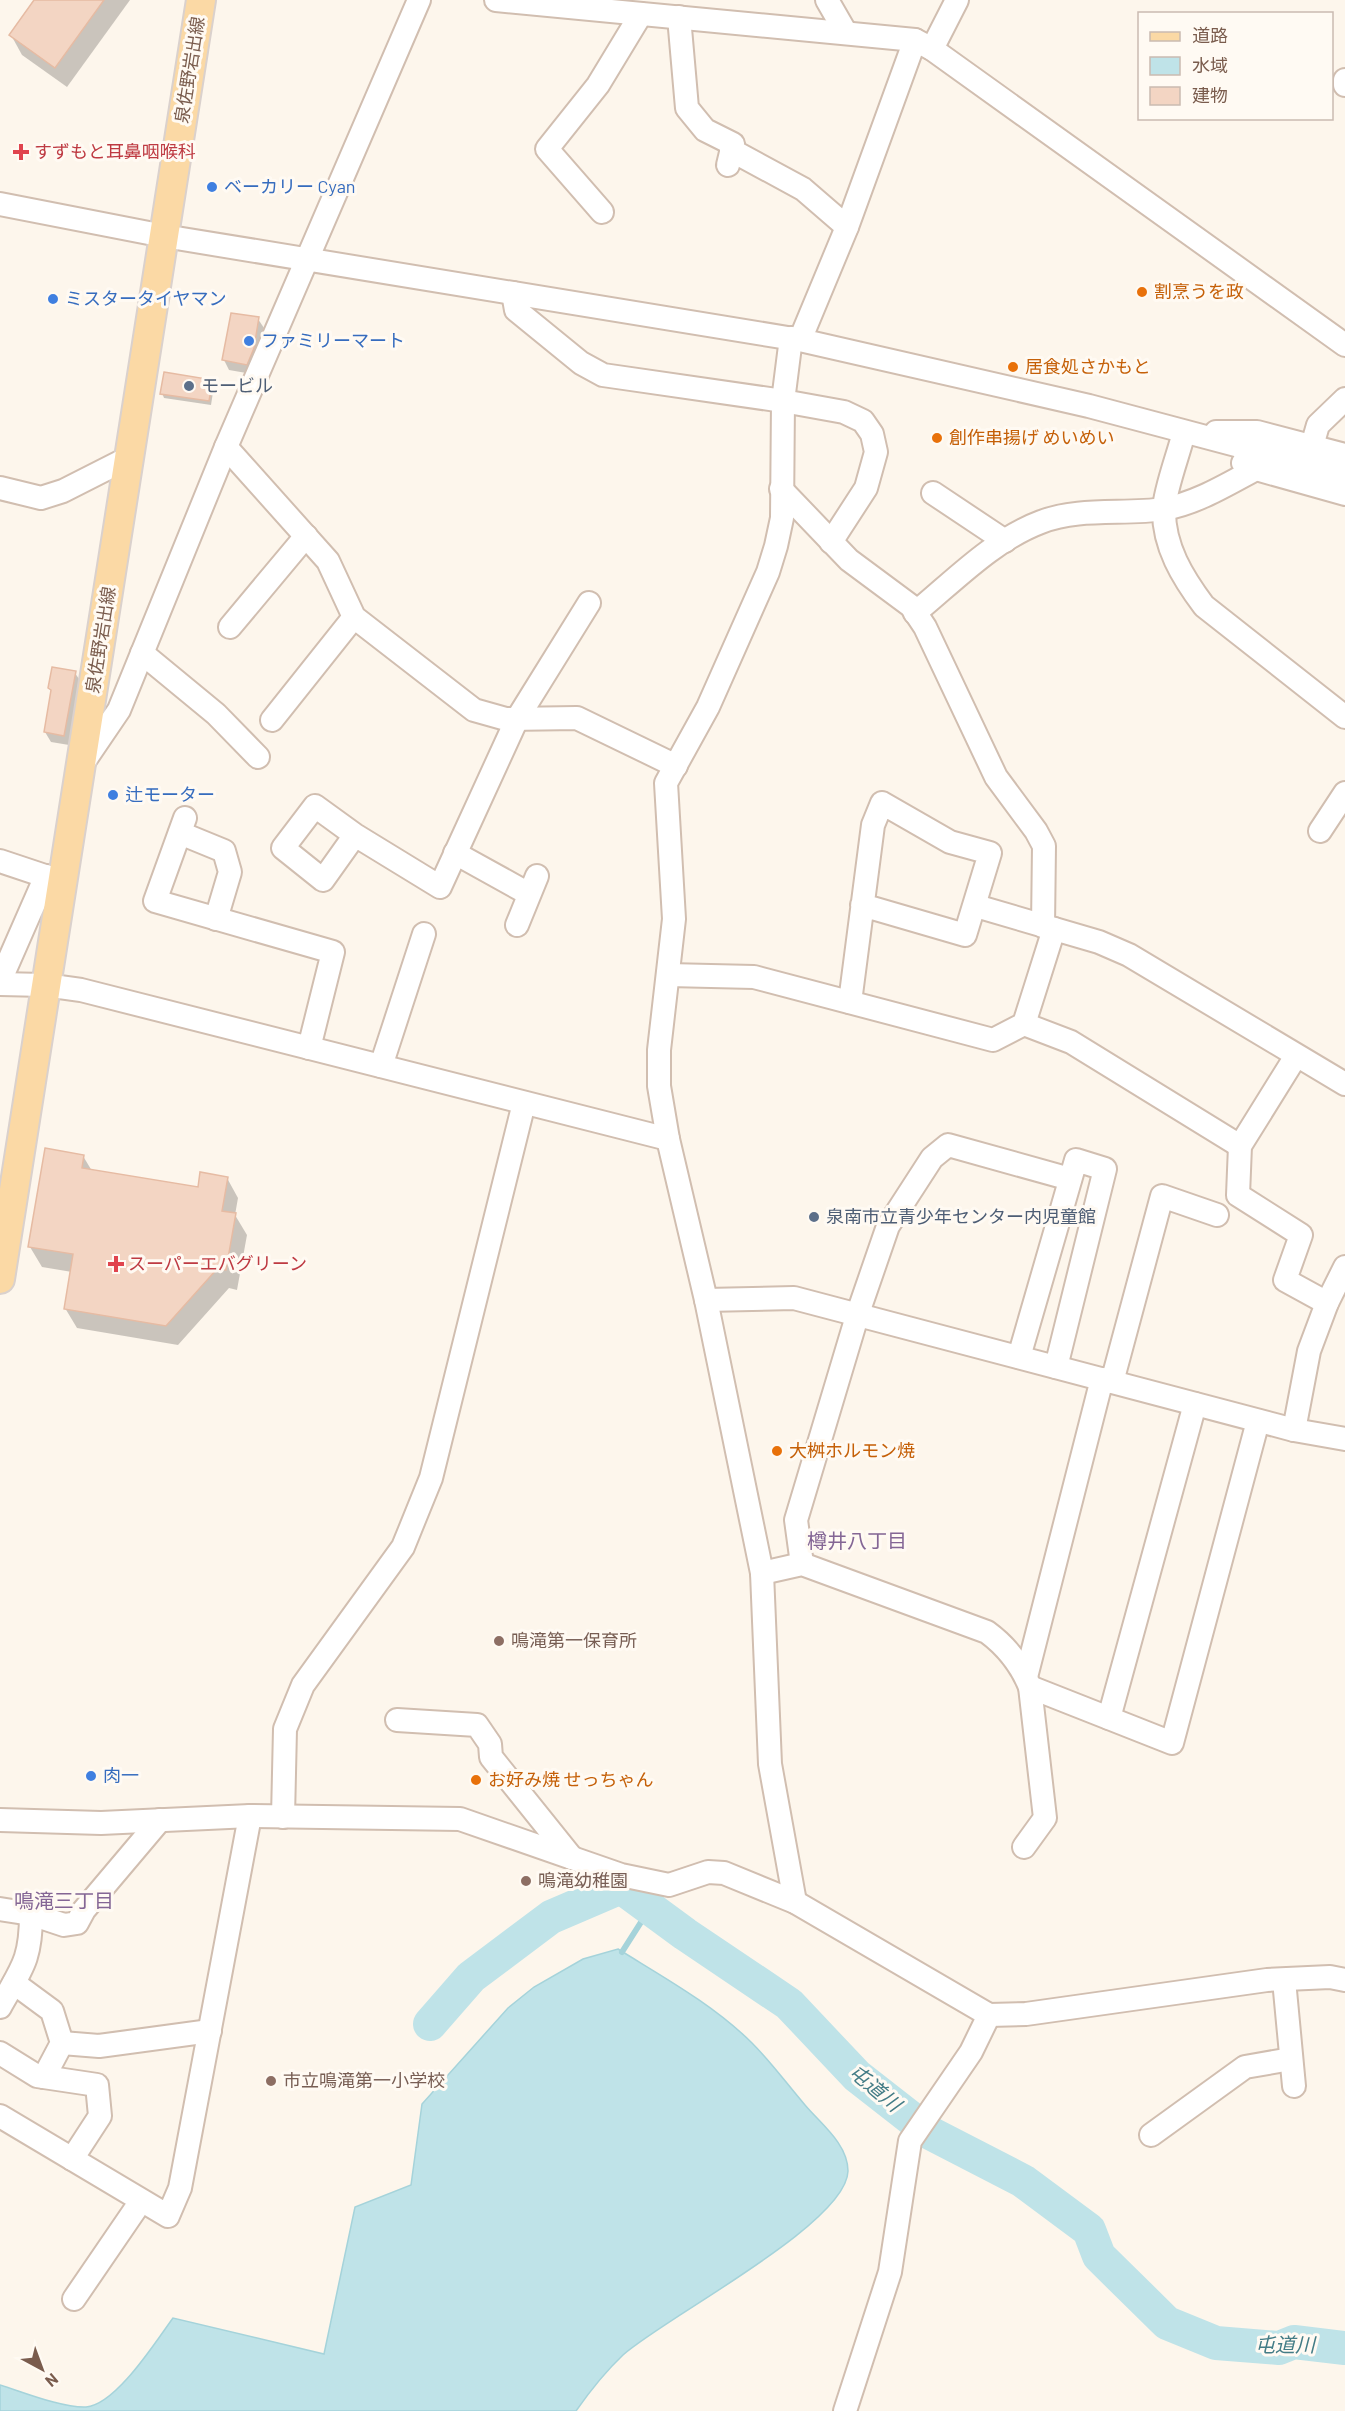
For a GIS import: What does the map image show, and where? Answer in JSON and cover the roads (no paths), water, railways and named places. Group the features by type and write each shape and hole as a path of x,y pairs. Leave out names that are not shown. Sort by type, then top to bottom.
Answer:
{"main road":[{"name":"泉佐野岩出線","path":"0,1279 45,985 54,879 80,767 201,0"}],"street":[{"path":"80,767 119,710 226,447 419,0"},
{"path":"496,0 846,33 924,44 1345,345"},
{"path":"827,0 846,33"},
{"path":"795,1902 770,1764 762,1573 706,1300 668,1139 659,1086 659,1050 674,919 666,783 708,706 768,572 782,518 783,401 796,339 847,227 924,44 957,0"},
{"path":"602,212 546,149 598,85 641,14"},
{"path":"679,17 687,108 705,130 733,144 730,158 803,189 847,227"},
{"path":"1345,80 1345,85"},
{"path":"0,204 164,236 307,257 796,339 1089,406 1345,474"},
{"path":"513,293 516,310 581,363 603,375 783,401 844,412 863,421 872,434 876,452 866,488 831,542"},
{"path":"1312,446 1318,425 1345,399"},
{"path":"1184,432 1257,432 1345,455"},
{"path":"1184,432 1256,469 1345,494"},
{"path":"1184,432 1164,509 1171,553 1188,585 1204,606 1345,717"},
{"path":"226,447 328,561 354,617 474,710 506,719 577,718 676,766"},
{"path":"0,488 41,498 63,491 130,457"},
{"path":"915,613 1005,542 1041,522 1068,515 1164,509 1198,499 1256,469"},
{"path":"668,975 754,977 993,1041 1024,1024 1048,927 1044,846 1036,831 996,777 925,627 911,606 849,560 781,489"},
{"path":"933,493 1005,542"},
{"path":"230,627 306,536"},
{"path":"355,835 440,887 517,719 589,603"},
{"path":"272,720 354,617"},
{"path":"142,653 216,714 258,757"},
{"path":"1320,831 1345,793"},
{"path":"850,1002 862,905 873,825 882,803 950,842 990,853 976,906 965,934 862,905"},
{"path":"216,919 230,872 224,851 182,826 155,901 216,919 333,952 309,1048"},
{"path":"455,853 533,885 517,925"},
{"path":"0,861 54,879 0,982 81,990 668,1139"},
{"path":"976,906 1099,942 1129,955 1345,1084"},
{"path":"381,1066 424,934"},
{"path":"1024,1024 1071,1042 1240,1146"},
{"path":"1296,1056 1240,1146 1238,1195 1301,1235 1285,1280 1327,1303"},
{"path":"283,1817 285,1729 303,1685 403,1547 431,1478 524,1103"},
{"path":"802,1564 796,1520 858,1313 888,1226 932,1158 948,1145 1070,1179"},
{"path":"1019,1357 1076,1160 1105,1169 1056,1367"},
{"path":"1024,1847 1045,1818 1028,1682 1107,1380 1162,1196 1217,1215"},
{"path":"1294,1430 1309,1351 1327,1303 1345,1267"},
{"path":"706,1300 794,1298 858,1313 1258,1421 1345,1439"},
{"path":"1109,1718 1195,1404"},
{"path":"762,1573 802,1564 987,1632 998,1640 1028,1682 1172,1743 1258,1421"},
{"path":"397,1720 477,1725 490,1744 491,1757 572,1858"},
{"path":"0,2116 168,2216 180,2188 250,1816"},
{"path":"0,1820 101,1823 250,1816 460,1819 621,1875 669,1885 708,1872 724,1873 795,1902 989,2015 1026,2014 1284,1980 1330,1977 1345,1980"},
{"path":"0,1909 31,1914 64,1925 77,1923 84,1910 160,1820"},
{"path":"0,2007 26,1962 31,1946 31,1914"},
{"path":"1284,1980 1294,2086"},
{"path":"14,1983 52,2011 62,2043 44,2078"},
{"path":"845,2411 890,2272 910,2141 927,2113 971,2052 989,2015"},
{"path":"62,2043 99,2046 210,2031"},
{"path":"0,2053 37,2076 97,2085 100,2116 72,2159"},
{"path":"1151,2136 1245,2067 1291,2059"},
{"path":"74,2299 141,2201"}],"water":[{"path":"618,1949 705,2004 752,2043 839,2143 847,2161 848,2171 840,2193 818,2217 787,2243 623,2355 576,2411 0,2411 0,2385 76,2407 98,2404 122,2384 146,2356 173,2318 324,2354 355,2207 411,2185 422,2104 508,2008 534,1987 583,1959"}],"waterway":[{"name":"屯道川","path":"430,2024 471,1977 551,1917 621,1887 685,1934 789,2004 857,2076 930,2133 1023,2181 1089,2230 1099,2256 1167,2323 1216,2343 1279,2348 1294,2342 1345,2348"},
{"path":"622,1952 650,1908"}],"place":[{"name":"すずもと耳鼻咽喉科","path":"21,152"},
{"name":"ベーカリー Cyan","path":"212,187"},
{"name":"割烹うを政","path":"1142,292"},
{"name":"ミスタータイヤマン","path":"53,299"},
{"name":"ファミリーマート","path":"249,341"},
{"name":"居食処さかもと","path":"1013,367"},
{"name":"モービル","path":"189,386"},
{"name":"創作串揚げ めいめい","path":"937,438"},
{"name":"辻モーター","path":"113,795"},
{"name":"泉南市立青少年センター内児童館","path":"814,1217"},
{"name":"スーパーエバグリーン","path":"116,1264"},
{"name":"大桝ホルモン焼","path":"777,1451"},
{"name":"鳴滝第一保育所","path":"499,1641"},
{"name":"肉一","path":"91,1776"},
{"name":"お好み焼 せっちゃん","path":"476,1780"},
{"name":"鳴滝幼稚園","path":"526,1881"},
{"name":"市立鳴滝第一小学校","path":"271,2081"}],"district":[{"name":"樽井八丁目","path":"857,1541"},
{"name":"鳴滝三丁目","path":"64,1901"}]}
